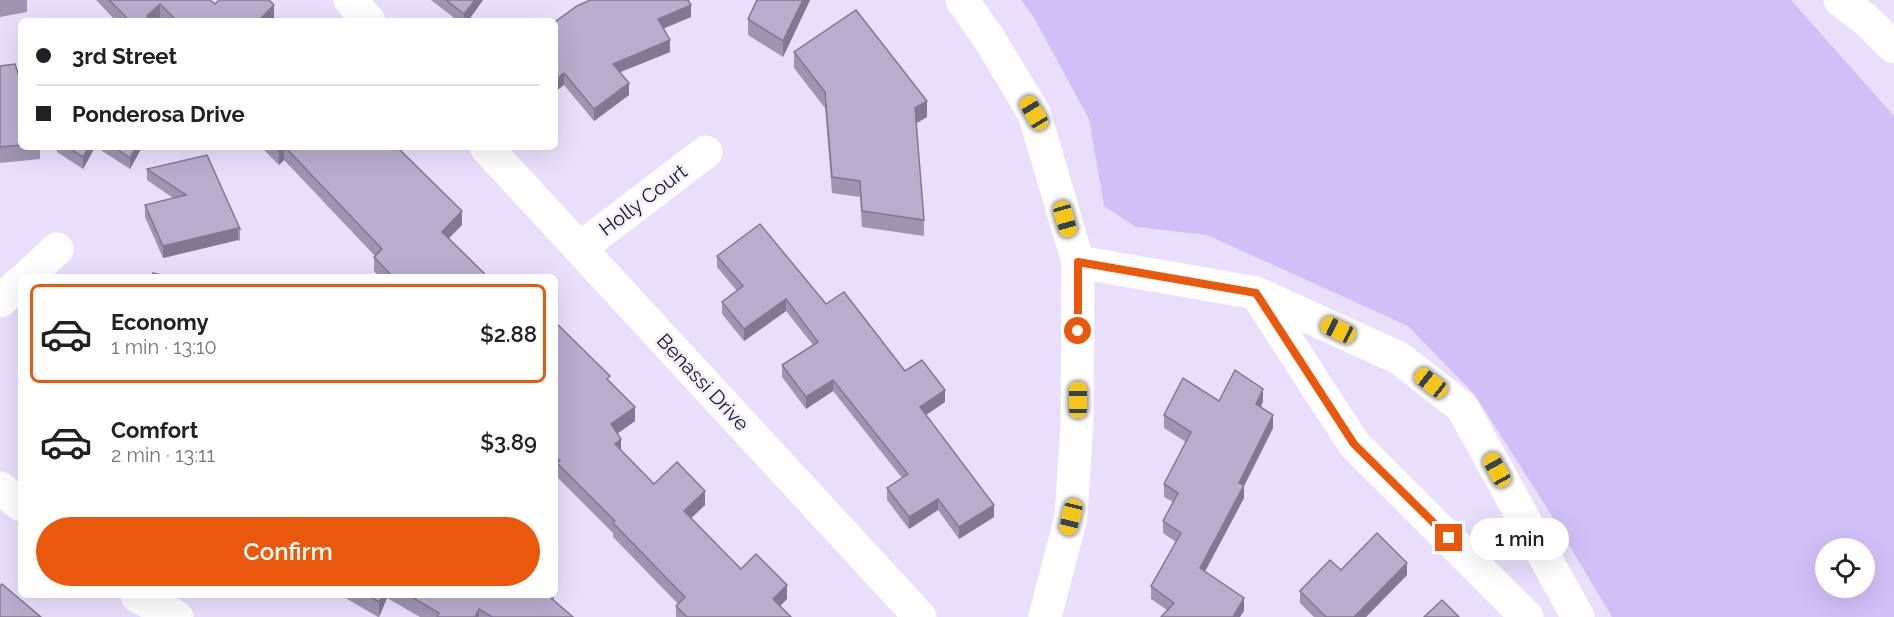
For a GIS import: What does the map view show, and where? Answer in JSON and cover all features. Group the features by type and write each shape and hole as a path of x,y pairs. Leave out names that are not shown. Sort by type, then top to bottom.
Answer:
{"street":[{"path":"350,0 366,18"},
{"path":"962,0 988,37 1034,113 1078,262 1077,423 1071,517 1045,617"},
{"path":"1853,6 1894,46"},
{"name":"Benassi Drive","path":"489,150 920,617"},
{"name":"Holly Court","path":"580,248 706,152"},
{"path":"30,274 57,249"},
{"path":"1078,262 1256,293 1399,358 1462,407 1578,617"},
{"path":"0,301 18,285"},
{"path":"1256,293 1354,444 1527,617"},
{"path":"0,488 18,503"},
{"path":"141,598 177,617"}],"shaded area":[{"path":"1021,0 1791,0 1894,116 1894,617 1612,617 1547,508 1475,395 1408,326 1207,235 1136,227 1104,206 1089,119 1033,16"}],"building":[{"path":"109,0 210,0 215,4 219,0 269,0 274,5 261,18 174,18 160,4 147,16 148,18 127,18"},
{"path":"446,0 475,0 464,14"},
{"path":"590,0 688,0 691,5 658,19 670,40 613,64 629,83 594,109 564,73 558,78 558,20"},
{"path":"757,0 803,0 783,41 748,19"},
{"path":"856,10 927,101 915,108 924,220 862,211 860,181 832,177 825,92 794,52"},
{"path":"15,64 18,73 18,145 0,147 0,66"},
{"path":"72,150 87,150 83,157"},
{"path":"118,150 134,150 130,158"},
{"path":"288,150 400,150 462,211 442,232 485,274 390,274 374,257 382,249"},
{"path":"207,155 240,229 163,246 145,205 186,195 147,169"},
{"path":"760,224 826,304 844,292 905,371 922,360 945,390 920,407 994,505 959,527 938,499 909,517 887,488 908,474 833,380 806,397 782,365 818,342 786,299 744,329 722,302 743,286 717,256"},
{"path":"558,325 610,376 607,379 635,407 611,424 621,439 615,444 654,484 677,462 705,491 684,511 741,569 756,554 787,585 773,599 791,617 687,617 676,606 685,597 613,523 615,521 558,464 560,461 558,459"},
{"path":"1235,370 1263,389 1256,404 1273,415 1239,483 1244,485 1200,568 1244,598 1233,617 1161,617 1174,603 1151,586 1181,533 1163,521 1178,493 1164,484 1191,432 1164,415 1183,378 1219,401"},
{"path":"1377,533 1407,563 1354,617 1326,617 1300,591 1330,560 1341,570"},
{"path":"2,584 41,617 0,617 0,586"},
{"path":"413,598 551,598 573,617 492,617 479,609 475,617 437,617 439,613"},
{"path":"1442,600 1459,617 1424,617"}],"route":[{"path":"1078,331 1078,262 1256,293 1354,444 1449,538"}]}
